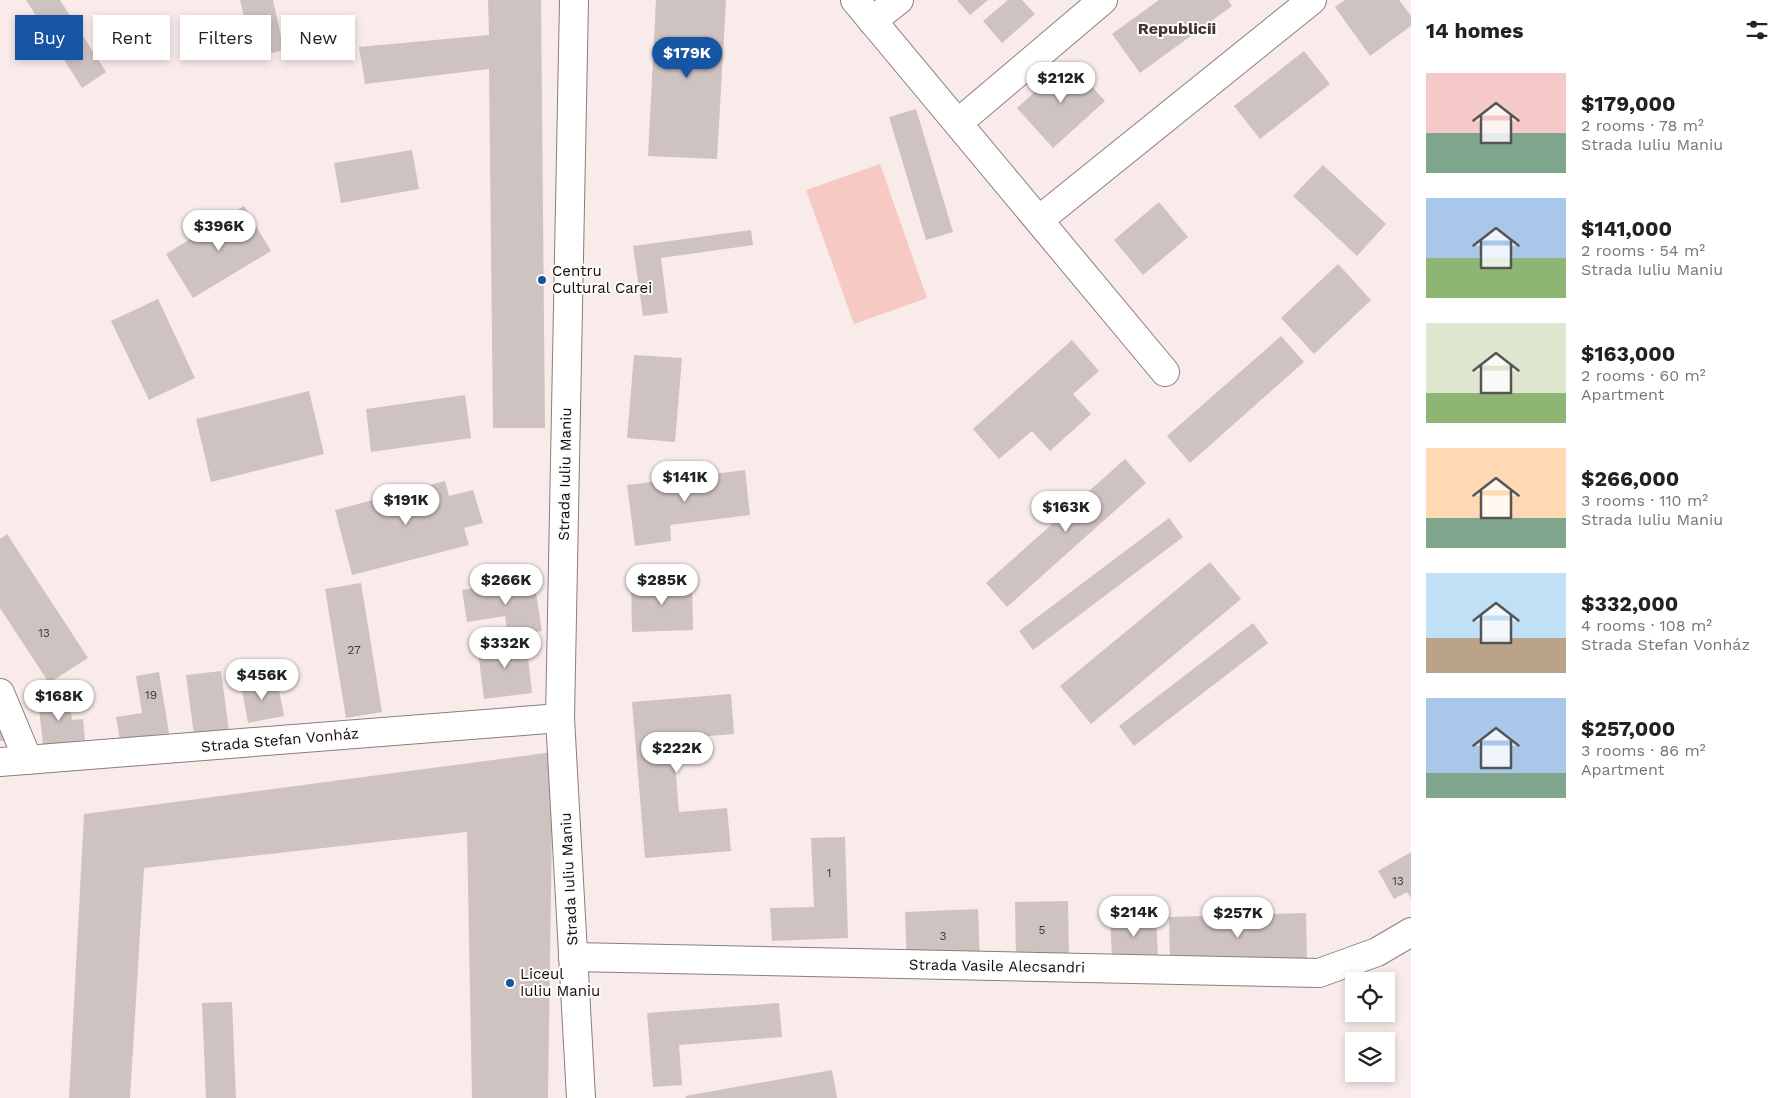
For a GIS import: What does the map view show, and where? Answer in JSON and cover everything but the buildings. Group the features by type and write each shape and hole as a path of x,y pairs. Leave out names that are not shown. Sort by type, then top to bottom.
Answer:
{"street":[{"name":"Strada Iuliu Maniu","path":"574,0 560,718 581,1098"},
{"path":"855,0 1165,372"},
{"path":"872,21 899,0"},
{"path":"958,123 1103,0"},
{"path":"1039,220 1312,0"},
{"path":"0,693 28,760"},
{"name":"Strada Stefan Vonház","path":"0,762 560,718"},
{"name":"Strada Vasile Alecsandri","path":"573,957 1319,973 1377,952 1411,932"}],"shaded area":[{"path":"880,164 927,298 854,324 806,190"}],"place":[{"name":"Centru Cultural Carei","path":"542,280"},
{"name":"Liceul Iuliu Maniu","path":"510,983"}],"district":[{"name":"Republicii","path":"1177,28"}]}
